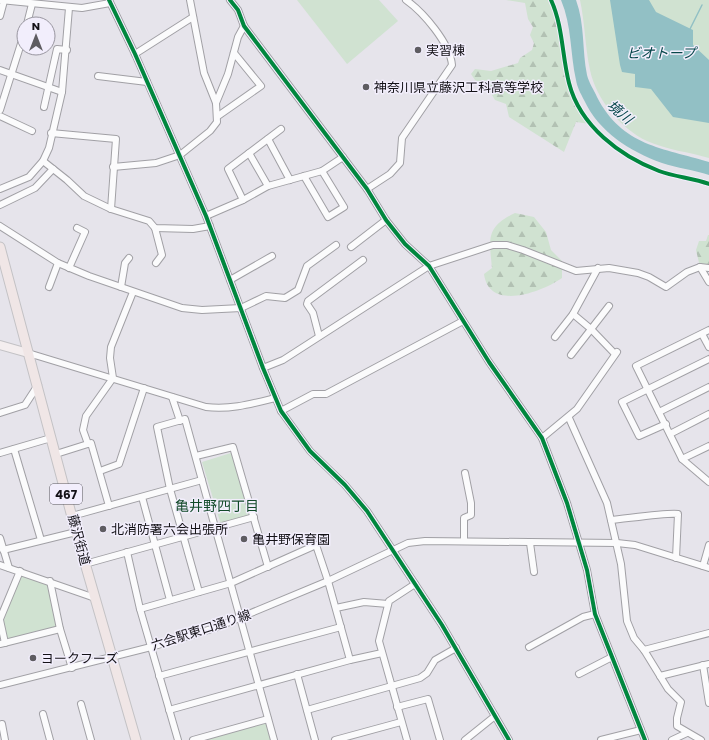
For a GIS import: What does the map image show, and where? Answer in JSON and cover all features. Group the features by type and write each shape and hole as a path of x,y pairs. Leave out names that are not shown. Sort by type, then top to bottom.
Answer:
{"highway":[{"name":"藤沢街道","path":"0,247 76,532 113,658 134,739"}],"main road":[{"path":"0,345 28,352"}],"street":[{"path":"57,0 60,7"},
{"path":"113,167 156,163 180,155 215,126 218,116 216,102 204,73 190,0"},
{"path":"230,0 238,10 244,26 343,157 386,220 405,244 429,266 489,362 542,438 567,503 577,541 587,570 595,614 645,740"},
{"path":"366,190 390,174 400,163 402,138 452,65 450,56 433,25 424,14 406,0"},
{"path":"0,16 2,1 69,8 82,8 110,1 135,54 206,216 274,398 281,411 310,450 345,485 367,511 456,648 509,740"},
{"path":"28,16 32,4"},
{"path":"0,189 29,177 43,161 49,148 51,133 62,92 67,50 69,8"},
{"path":"135,54 193,17"},
{"path":"216,102 228,74 238,36 244,26"},
{"path":"44,107 57,49 67,50"},
{"path":"218,116 261,86 234,53"},
{"path":"0,110 18,56"},
{"path":"0,70 62,92"},
{"path":"98,76 147,82"},
{"path":"0,116 32,131"},
{"path":"243,200 228,169 282,129"},
{"path":"51,133 116,138 111,210"},
{"path":"268,139 290,180"},
{"path":"249,153 268,186"},
{"path":"206,216 243,200 268,186 322,171 343,157"},
{"path":"43,161 84,196 111,210 149,221 155,228 162,255 156,264"},
{"path":"0,205 35,188 53,169"},
{"path":"304,176 328,217 344,207 322,171"},
{"path":"351,247 364,235 386,220"},
{"path":"0,226 58,263 69,268 121,288 182,308 207,310 240,308 266,296 285,298 298,290 307,266 336,245"},
{"path":"155,228 193,229 210,226"},
{"path":"69,268 85,232 77,228"},
{"path":"263,368 283,360 429,266 493,245 507,245 576,271 609,268 638,273 649,277 666,287 687,272 700,267 709,268"},
{"path":"230,280 272,256"},
{"path":"121,288 125,263 129,258"},
{"path":"319,336 313,313 307,304 308,301 364,260"},
{"path":"49,287 58,263"},
{"path":"700,267 709,282"},
{"path":"555,337 573,314 598,268"},
{"path":"88,444 83,430 86,416 113,378 110,358 111,347 133,292"},
{"path":"571,355 609,306"},
{"path":"542,438 569,418 577,409 616,353 592,329 573,314"},
{"path":"281,411 313,394 326,394 463,321"},
{"path":"709,330 636,366 682,459 709,482"},
{"path":"702,334 709,347"},
{"path":"28,352 172,397 206,406 224,409 274,398"},
{"path":"666,424 640,436 622,402 709,359"},
{"path":"0,413 25,405 38,385"},
{"path":"659,412 709,387"},
{"path":"100,471 119,464 144,388"},
{"path":"172,397 180,421"},
{"path":"670,434 709,414"},
{"path":"569,418 607,503 621,564 627,621 634,638 644,650 668,689 681,702 677,718 677,726 688,734 701,740"},
{"path":"199,592 170,489 157,427 185,419 274,740"},
{"path":"0,453 51,438"},
{"path":"56,454 91,442 109,506"},
{"path":"682,459 709,446"},
{"path":"196,456 233,447 268,566"},
{"path":"14,449 40,540"},
{"path":"464,542 464,518 471,515 471,503 465,473"},
{"path":"72,516 202,480"},
{"path":"142,497 170,600"},
{"path":"611,520 663,515 672,512 678,514 676,558"},
{"path":"85,564 254,517"},
{"path":"3,550 76,532"},
{"path":"0,538 9,568"},
{"name":"六会駅東口通り線","path":"0,685 113,658 241,619 328,581 408,542 530,543 577,541 617,543 634,545 706,567"},
{"path":"530,543 534,572"},
{"path":"140,609 231,583 316,545 336,608 350,660"},
{"path":"706,567 709,545"},
{"path":"127,552 140,609 178,740"},
{"path":"0,565 50,581 95,598"},
{"path":"20,572 0,620 2,643 60,629"},
{"path":"50,581 60,629 72,668"},
{"path":"407,740 379,641 389,601 415,584"},
{"path":"336,608 364,602 388,604"},
{"path":"529,647 583,617 595,614"},
{"path":"159,676 341,627"},
{"path":"644,650 709,633"},
{"path":"307,710 424,676 435,660 456,648"},
{"path":"169,710 297,674 382,653"},
{"path":"579,674 612,657"},
{"path":"660,676 706,665 709,703"},
{"path":"297,674 315,740"},
{"path":"397,707 428,699 440,740"},
{"path":"81,704 91,740"},
{"path":"43,714 50,740"},
{"path":"465,740 495,716"},
{"path":"193,740 268,719"},
{"path":"335,740 401,722"},
{"path":"2,724 5,740"},
{"path":"601,740 641,730"},
{"path":"672,740 688,734"}],"green space":[{"path":"297,0 379,0 398,21 347,64"},
{"path":"506,0 551,0 555,10 570,85 578,105 590,124 576,122 564,152 509,117 506,104 495,100 486,85 475,80 471,74 475,69 491,71 518,63 520,58 532,50 534,43 530,35 533,27 528,19 525,3"},
{"path":"580,0 709,0 709,158 662,147 647,141 628,128 611,112 593,81 587,53"},
{"path":"515,213 534,217 546,232 551,250 562,261 562,278 542,289 530,293 517,296 506,296 495,293 488,286 484,274 492,268 490,241 494,229 499,223"},
{"path":"708,235 709,268 700,267 696,250 699,241 706,241"},
{"path":"234,452 253,517 221,525 202,462"},
{"path":"22,575 47,584 59,627 7,639 3,620"},
{"path":"269,722 274,740 205,740"}],"water":[{"path":"561,0 576,0 581,18 587,75 590,84 607,113 619,126 645,143 709,162 709,175 662,163 638,153 616,139 598,122 590,111 577,85 569,30 565,10"},
{"name":"ビオトープ","path":"610,0 649,0 656,12 693,30 693,45 709,60 709,123 673,117 651,89 635,87 635,74 622,72"}],"waterway":[{"path":"690,29 702,5"}],"cycle path":[{"path":"109,0 135,54 206,216 263,368 281,411 310,451 345,485 367,511 442,625 509,740"},
{"path":"230,0 238,10 244,26 367,189 386,220 405,244 429,266 489,362 542,438 567,503 587,570 595,614 645,740"},
{"path":"551,0 558,20 569,83 574,99 592,126 616,148 644,165 665,173 709,184"}],"place":[{"name":"実習棟","path":"418,50"},
{"name":"神奈川県立藤沢工科高等学校","path":"366,87"},
{"name":"北消防署六会出張所","path":"103,529"},
{"name":"亀井野保育園","path":"244,539"},
{"name":"ヨークフーズ","path":"33,658"}],"district":[{"name":"亀井野四丁目","path":"217,506"}],"water label":[{"name":"境川","path":"620,112"}]}
